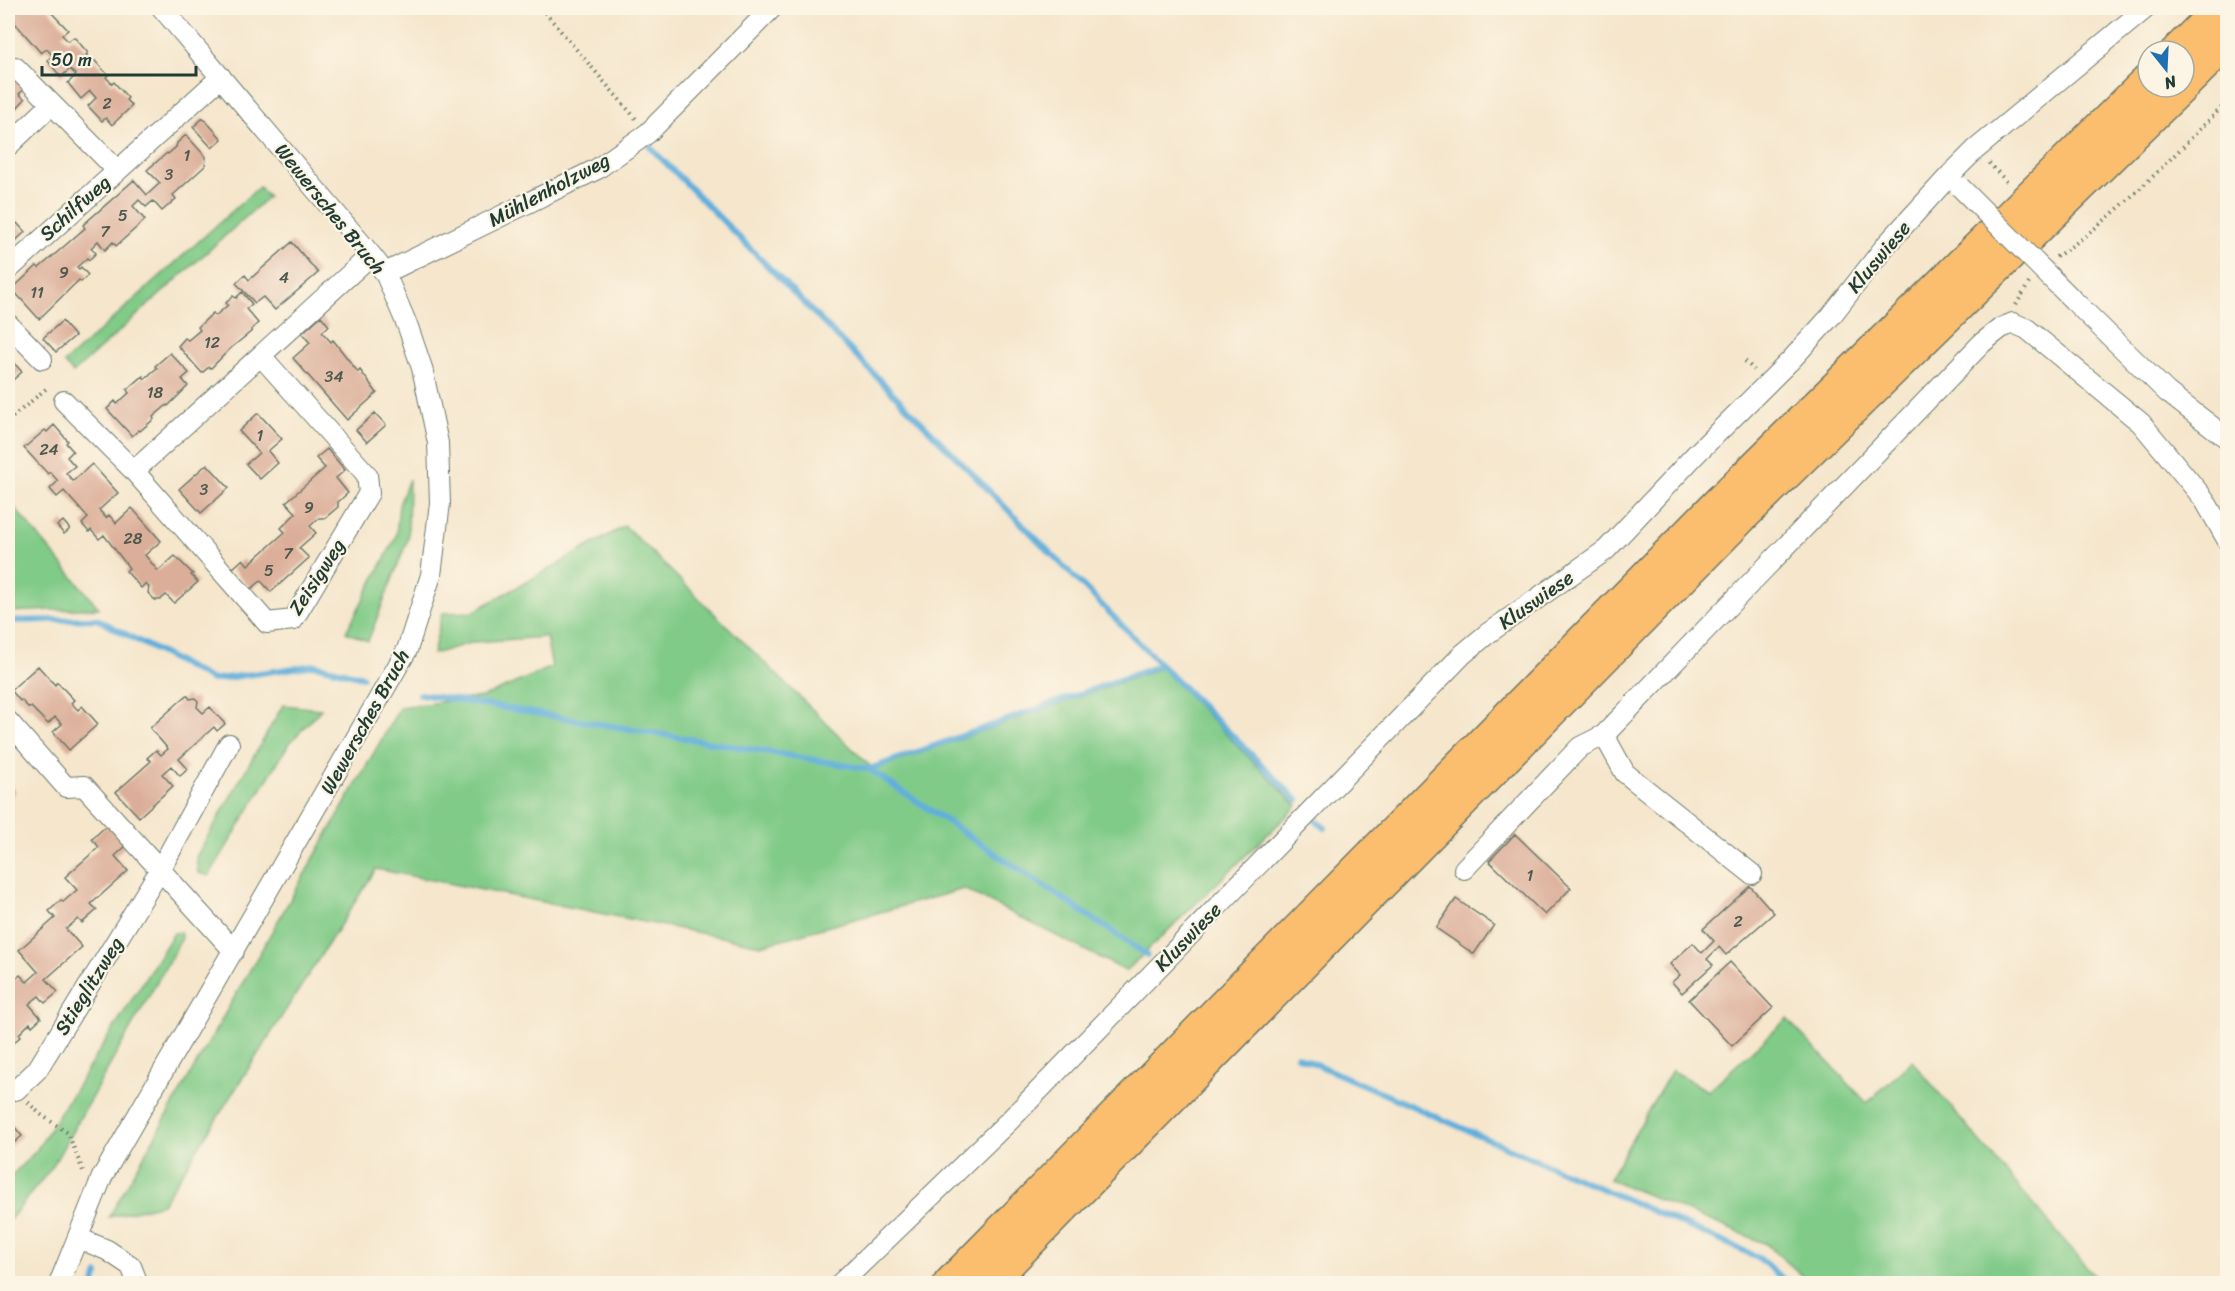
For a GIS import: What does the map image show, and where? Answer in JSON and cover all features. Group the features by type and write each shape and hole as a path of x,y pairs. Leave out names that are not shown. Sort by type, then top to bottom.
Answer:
{"highway":[{"path":"2190,39 2221,8"},
{"path":"2196,72 2228,40"},
{"path":"950,1284 1704,519 2136,93"},
{"path":"987,1284 1740,518 2169,99"}],"street":[{"name":"Wewersches Bruch","path":"59,1284 98,1186 407,650 431,575 440,503 438,443 422,368 408,327 385,273 162,8"},
{"name":"Mühlenholzweg","path":"385,273 597,168 648,133 772,8"},
{"name":"Kluswiese","path":"840,1284 1010,1120 1463,654 1487,634 1606,550 1696,453 1791,360 1831,316 1887,244 1955,181 1975,150 2146,8"},
{"name":"Schilfweg","path":"15,67 117,170"},
{"name":"Schilfweg","path":"8,270 221,77"},
{"path":"8,146 51,105"},
{"path":"1955,181 2168,392 2228,440"},
{"path":"134,471 371,255"},
{"path":"1464,869 1580,747 1604,735 1982,342 2001,328 2013,323 2027,329 2141,423 2204,499 2228,541"},
{"path":"8,324 42,359"},
{"name":"Zeisigweg","path":"64,401 134,471 267,623 293,620 369,493 367,475 261,356"},
{"path":"8,723 66,787 84,786 234,951"},
{"path":"1604,735 1625,773 1752,874"},
{"name":"Stieglitzweg","path":"12,1090 37,1070 160,870 229,744"},
{"path":"78,1238 107,1250 131,1266 138,1284"}],"path":[{"path":"541,8 648,133"},
{"path":"2053,260 2085,238 2116,212 2228,101"},
{"path":"1987,160 2009,184"},
{"path":"2013,323 2015,307 2025,287 2032,280"},
{"path":"8,421 53,382 64,401"},
{"path":"12,1090 40,1114 68,1133 86,1179 98,1186"}],"green space":[{"path":"259,187 268,197 73,373 64,363"},
{"path":"409,479 408,539 368,641 346,632 396,537 399,505"},
{"path":"8,500 99,608 8,612"},
{"path":"625,526 869,765 876,769 1161,668 1297,806 1126,971 964,889 761,945 376,869 162,1204 109,1217 400,707 483,697 552,667 546,637 474,642 433,654 442,613 473,612"},
{"path":"283,705 321,709 288,745 209,876 198,873 196,857"},
{"path":"180,932 182,938 52,1167 8,1222 8,1179 36,1151 174,933"},
{"path":"1787,1019 1867,1103 1912,1061 2100,1283 1811,1283 1766,1244 1609,1179 1672,1070 1708,1091"}],"building":[{"path":"16,8 47,8 68,30 62,35 68,41 74,37 88,53 86,55 108,75 106,77 112,84 114,82 132,106 112,125 106,118 102,121 88,106 96,98 90,91 81,99 68,83 76,75 70,69 61,77 47,60 53,56 47,49 41,53 14,22 8,14"},
{"path":"8,66 27,87 19,94 25,99 8,118"},
{"path":"203,118 222,139 212,148 193,127"},
{"path":"186,135 206,157 205,166 173,195 176,199 162,211 153,201 146,207 139,200 133,206 145,220 116,246 113,242 105,250 98,241 91,248 96,253 77,267 79,269 81,267 88,275 81,282 79,280 39,319 12,289 85,228 83,225 134,180 147,195 160,183 147,170 176,147"},
{"path":"17,223 25,232 8,248 8,231"},
{"path":"292,242 318,273 275,310 263,297 255,303 236,283 245,275 249,280"},
{"path":"242,292 252,304 246,309 258,323 211,368 209,367 202,373 178,346 185,338 188,340 200,330 198,327 213,313 215,316 228,305 226,303 233,296 236,298"},
{"path":"321,316 329,326 322,332 331,342 333,340 377,393 347,420 293,358 310,343 302,333"},
{"path":"62,321 75,336 56,352 43,338"},
{"path":"170,353 189,373 182,379 188,386 153,417 154,419 132,436 107,409 115,401 117,404 129,393 127,390 143,376 145,379 157,368 155,366"},
{"path":"8,356 22,372 8,384"},
{"path":"258,413 282,439 268,451 278,463 260,479 246,464 259,453 239,431"},
{"path":"375,413 386,425 367,442 356,430"},
{"path":"54,425 68,441 66,443 73,451 67,457 75,466 66,473 73,481 92,464 118,493 99,510 106,518 109,515 116,523 132,508 161,541 145,555 158,571 175,556 193,574 191,575 198,582 174,603 166,595 160,600 155,600 148,593 149,587 145,584 141,588 126,571 129,568 104,535 99,539 82,524 88,518 64,491 57,497 50,489 58,481 50,472 48,474 24,448"},
{"path":"327,449 345,470 336,478 348,493 338,502 338,507 325,518 319,518 310,526 316,533 299,548 309,558 271,592 261,581 251,589 232,569 243,559 248,565 285,532 281,528 296,513 286,502 325,468 316,458"},
{"path":"207,464 229,488 201,513 179,489"},
{"path":"63,521 70,529 64,534 57,526"},
{"path":"38,666 55,685 57,682 74,700 71,703 78,710 82,706 98,724 69,750 53,732 62,724 55,717 48,724 31,707 29,708 20,701 11,690"},
{"path":"187,695 190,699 195,698 198,701 197,707 203,713 210,707 225,724 217,731 214,727 179,759 188,769 180,776 171,766 162,774 173,786 139,817 116,792 151,761 147,758 156,750 161,755 168,749 150,728"},
{"path":"8,782 16,792 8,800"},
{"path":"108,824 127,845 115,856 128,871 91,904 97,910 82,923 78,919 66,929 82,947 46,979 58,992 45,1003 39,996 29,1004 41,1018 32,1026 30,1023 19,1034 21,1036 8,1048 8,994 12,989 9,985 20,975 27,982 38,972 19,950 55,918 49,911 77,890 65,877 99,847 92,839"},
{"path":"1515,834 1571,888 1545,915 1489,861"},
{"path":"1750,886 1774,913 1726,955 1719,947 1707,959 1713,965 1682,993 1672,982 1680,975 1670,964 1693,943 1702,953 1714,941 1703,929"},
{"path":"1456,899 1494,925 1474,954 1436,928"},
{"path":"1730,962 1773,1008 1732,1046 1689,1000"},
{"path":"8,1119 22,1136 8,1148"}],"waterway":[{"path":"650,147 1161,665"},
{"path":"8,621 97,619 212,680 315,665 363,677"},
{"path":"869,769 1161,665 1298,801"},
{"path":"420,694 869,769 1147,955"},
{"path":"1315,820 1325,828"},
{"path":"1297,1056 1758,1257 1788,1284"},
{"path":"94,1284 98,1274"}]}
